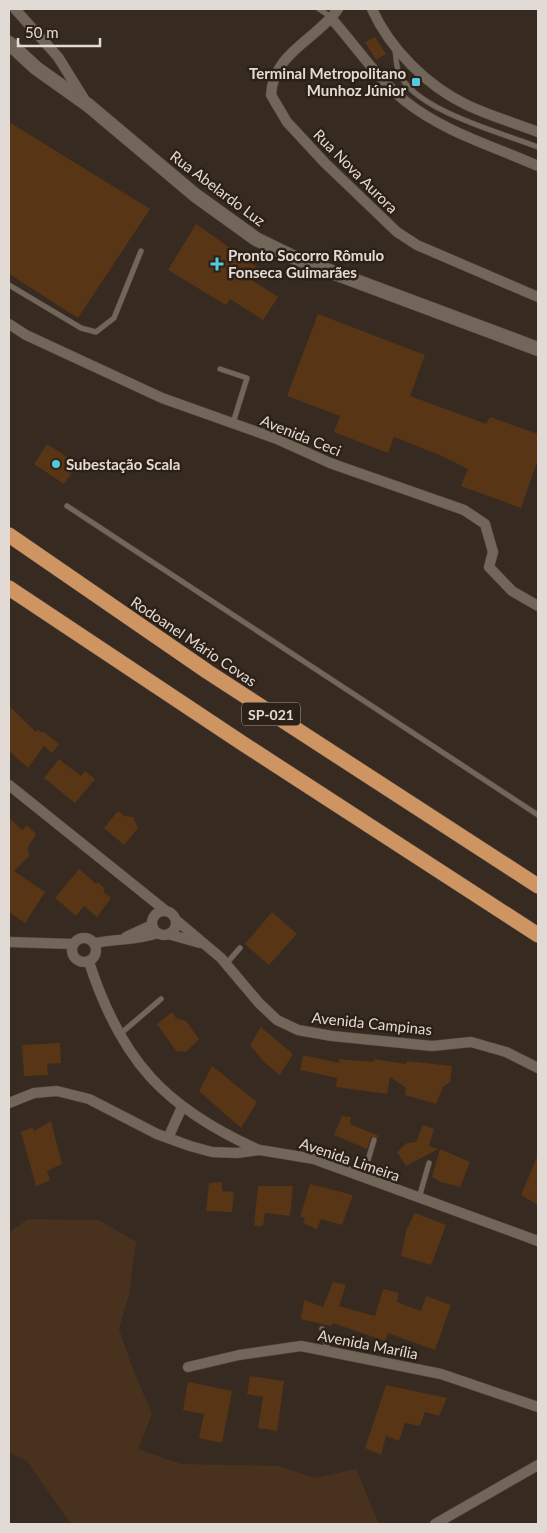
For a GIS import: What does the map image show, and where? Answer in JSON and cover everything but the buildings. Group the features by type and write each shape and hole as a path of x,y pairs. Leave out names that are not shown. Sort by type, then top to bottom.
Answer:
{"highway":[{"name":"Rodoanel Mário Covas","path":"9,536 208,672 538,886"},
{"name":"SP-021","path":"9,588 242,743 538,935"}],"main road":[{"name":"Rua Abelardo Luz","path":"9,43 36,68 88,105 195,195 256,239 297,259 538,349"}],"street":[{"path":"15,9 58,56 88,105"},
{"name":"Rua Nova Aurora","path":"338,9 331,18 284,61 276,72 272,83 271,95 287,122 325,163 397,232 417,245 538,297"},
{"path":"364,9 374,12 394,44 412,64 447,94 467,105 538,132"},
{"path":"331,18 387,83 404,100 423,114 449,130 538,166"},
{"name":"Avenida Ceci","path":"9,324 26,335 162,398 277,439 330,463 464,510 485,524 492,552 489,567 512,591 538,606"},
{"path":"9,785 166,911"},
{"path":"140,891 155,914 159,931"},
{"path":"155,914 166,911"},
{"name":"Avenida Campinas","path":"166,911 172,914 176,920 204,943 277,1020 298,1030 332,1036 432,1046 471,1042 506,1052 538,1068"},
{"path":"9,942 73,944 84,938 95,943 125,938 143,938 176,926 176,920"},
{"path":"159,931 204,943"},
{"path":"73,944 73,956 83,963 89,962 97,954 95,943"},
{"path":"89,962 103,1001 119,1035 164,1092 202,1122 260,1150"},
{"name":"Avenida Limeira","path":"9,1103 34,1094 58,1091 89,1099 168,1138 212,1152 237,1154 260,1150 314,1159 538,1241"},
{"path":"168,1138 182,1107"},
{"name":"Avenida Marília","path":"188,1367 239,1355 302,1346 441,1374 538,1407"},
{"path":"435,1524 538,1465"}],"lane":[{"path":"319,9 331,18"},
{"path":"394,44 399,73 413,91 435,108 538,146"},
{"path":"9,285 82,328 96,332 114,318 141,251"},
{"path":"220,368 247,378 233,424"},
{"path":"67,506 538,816"},
{"path":"226,965 240,948"},
{"path":"119,1035 161,998"},
{"path":"363,1177 374,1140"},
{"path":"419,1199 429,1163"},
{"path":"322,1329 328,1352"}],"shaded area":[{"path":"28,1219 99,1220 136,1242 129,1294 119,1329 132,1367 152,1414 138,1449 181,1464 278,1466 315,1478 356,1469 379,1524 71,1524 27,1461 9,1452 9,1233"}],"place":[{"name":"Terminal Metropolitano Munhoz Júnior","path":"416,82"},
{"name":"Pronto Socorro Rômulo Fonseca Guimarães","path":"217,264"},
{"name":"Subestação Scala","path":"56,464"}]}
